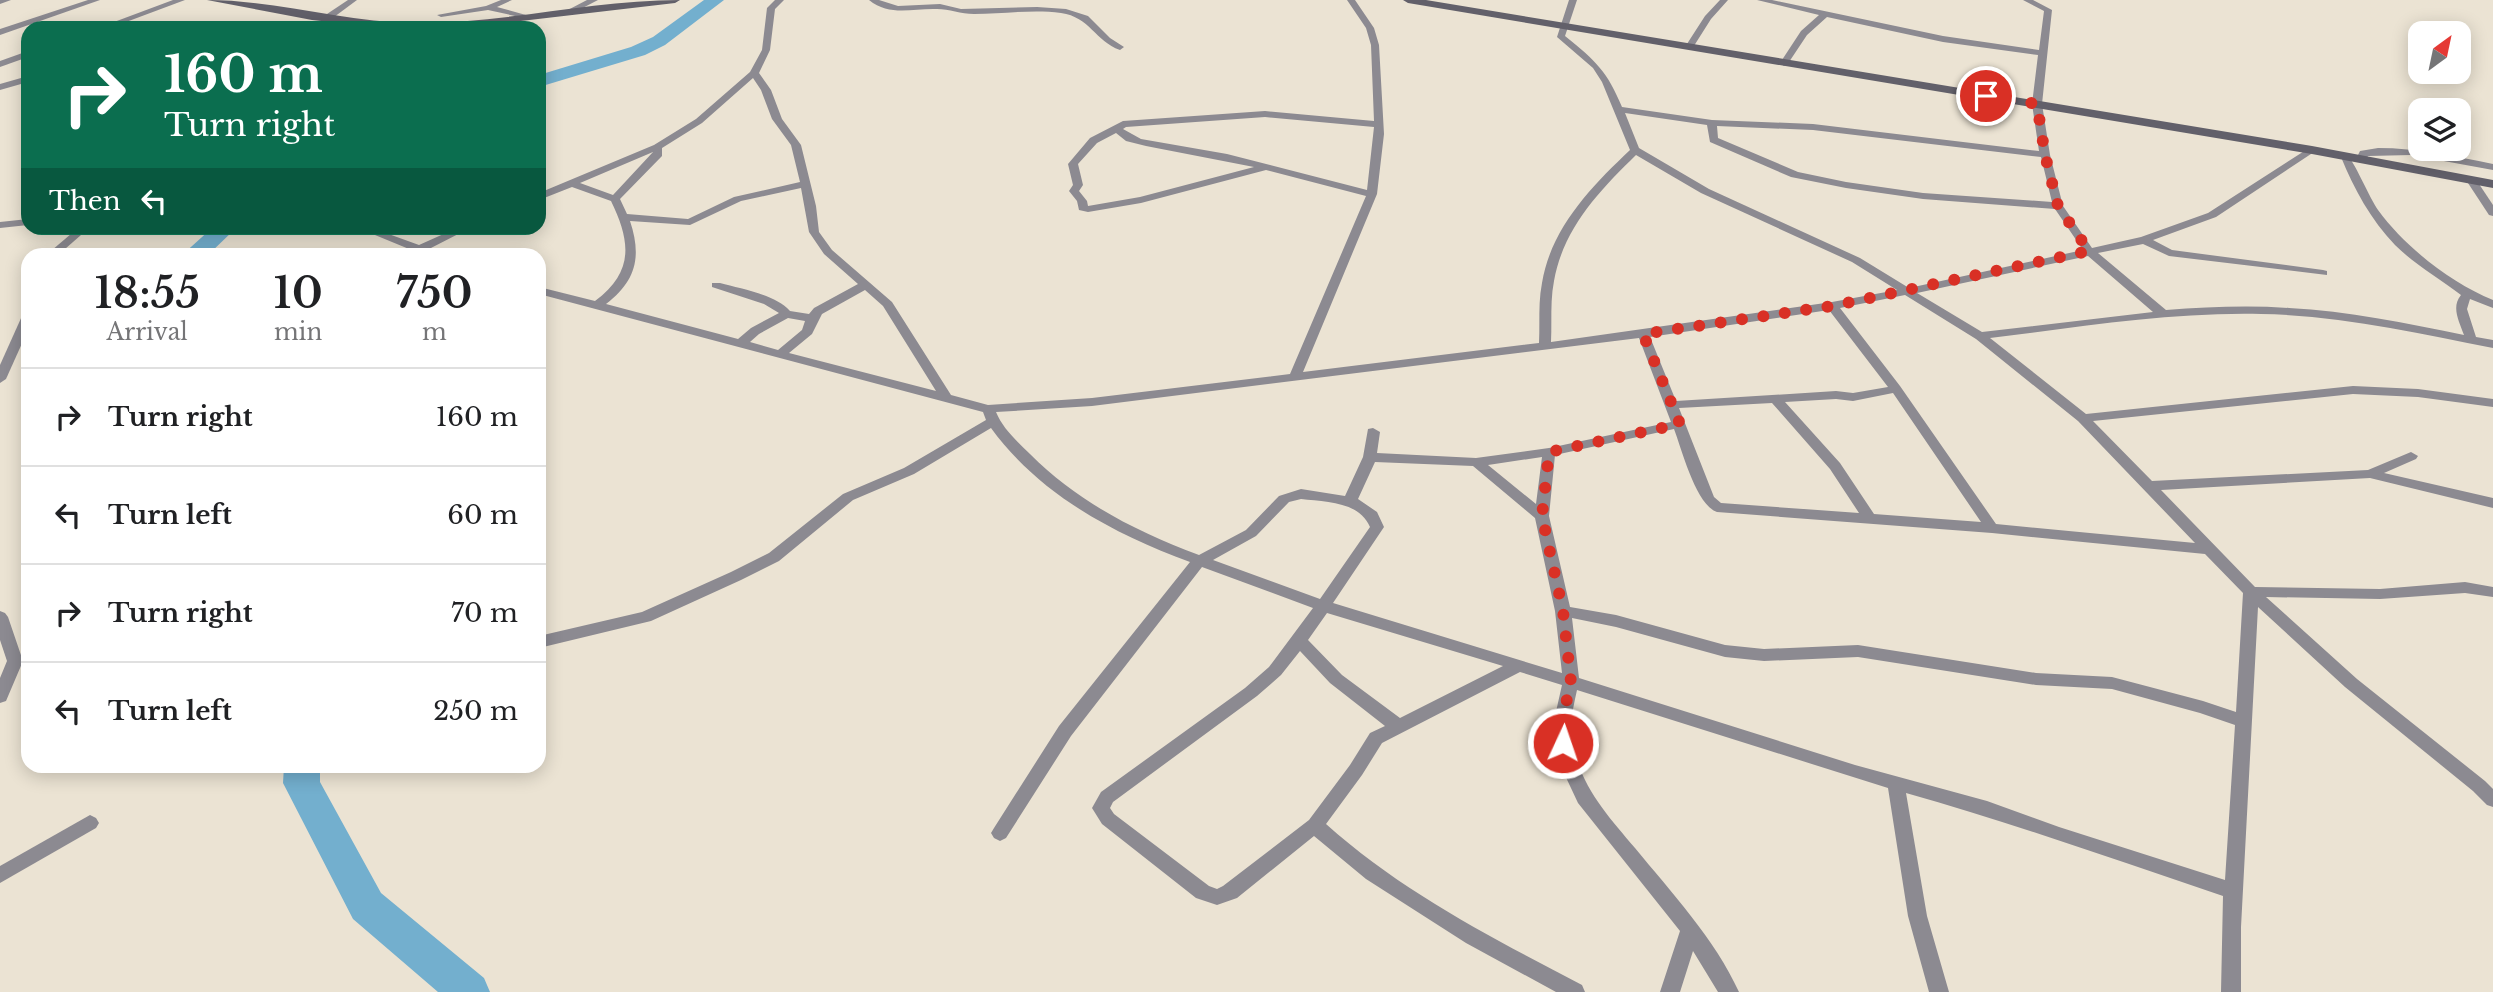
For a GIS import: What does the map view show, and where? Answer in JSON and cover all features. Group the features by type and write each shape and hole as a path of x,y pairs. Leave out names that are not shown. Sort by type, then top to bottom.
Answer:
{"main road":[{"path":"212,0 354,21"},
{"path":"482,21 676,0"},
{"path":"1408,0 1435,2 1689,47 2312,150 2493,184"}],"street":[{"path":"0,2 7,0"},
{"path":"33,21 96,0"},
{"path":"122,21 181,0"},
{"path":"327,18 353,0"},
{"path":"441,15 488,8 508,0"},
{"path":"568,12 594,0"},
{"path":"546,194 657,147 699,121 754,73 766,50 771,8 780,0"},
{"path":"873,0 888,9 900,10 942,6 957,11 1013,10 1078,14 1106,43 1120,47"},
{"path":"1013,10 1022,0"},
{"path":"1295,377 1372,194 1378,124 1376,45 1370,28 1351,0"},
{"path":"1573,0 1561,37 1596,66 1607,82 1635,150 1705,191 1856,260 1980,336 2083,418 2251,592 2351,683 2493,800"},
{"path":"1689,47 1724,0"},
{"path":"1761,0 1943,39 2044,53"},
{"path":"2026,0 2040,4 2048,10 2037,104 2045,155 2058,206 2089,251 2163,313"},
{"path":"437,21 445,1"},
{"path":"488,8 529,17"},
{"path":"1784,62 1804,33 1824,15"},
{"path":"0,32 21,25"},
{"path":"0,64 21,56"},
{"path":"754,73 766,90 777,119 796,145 814,232 828,253 888,304 945,396"},
{"path":"0,87 21,81"},
{"path":"1620,110 1712,123 1813,127 2045,155"},
{"path":"1264,167 1221,181 1141,200 1083,208 1082,201 1073,191 1078,185 1073,164 1087,146 1102,135 1118,130 1123,124 1265,114 1378,124"},
{"path":"1712,123 1713,140 1795,175 1923,196 2058,206"},
{"path":"1118,130 1123,136 1144,142 1264,167 1372,194"},
{"path":"615,199 658,154 657,147"},
{"path":"1545,346 1548,281 1555,253 1586,200 1635,150"},
{"path":"546,640 646,617 774,557 848,498 909,471 990,415 1643,334 1832,306 1909,291 2144,240 2212,215 2312,150"},
{"path":"2361,159 2364,153 2385,153 2432,156 2493,167"},
{"path":"2346,157 2356,181 2389,234 2468,294 2493,304"},
{"path":"2471,180 2493,213"},
{"path":"573,184 615,199 624,217 631,263 624,281 596,306"},
{"path":"624,217 690,222 738,199 806,184"},
{"path":"0,225 21,223"},
{"path":"60,248 76,235"},
{"path":"383,235 420,248 449,235"},
{"path":"2144,240 2169,253 2323,273"},
{"path":"716,285 780,307 786,314"},
{"path":"779,355 808,331 812,318 818,311 865,285"},
{"path":"546,292 779,355 945,396 990,415 1004,436 1049,481 1095,514 1149,542 1324,606 1896,784 1921,788 1987,808 2057,834 2234,891"},
{"path":"2468,294 2460,309 2471,340"},
{"path":"1832,306 1896,389 1992,528"},
{"path":"1980,336 2163,313 2263,310 2342,318 2493,344"},
{"path":"740,344 755,331 786,314 812,318"},
{"path":"0,379 21,332"},
{"path":"1643,334 1708,499 1717,507 1992,528 2209,549"},
{"path":"1672,405 1836,395 1853,397 1896,389"},
{"path":"2083,418 2353,390 2396,391 2493,403"},
{"path":"1776,400 1835,466 1870,519"},
{"path":"1370,457 1476,462 1549,452 1680,424"},
{"path":"1350,501 1370,457 1373,432"},
{"path":"1549,452 1542,516 1563,611 1571,682 1563,716 1563,743 1587,803 1690,929 1729,992"},
{"path":"2370,474 2411,456"},
{"path":"1476,462 1542,516"},
{"path":"2151,486 2370,474 2493,503"},
{"path":"1000,833 1065,731 1199,561 1251,533 1290,496 1301,494 1350,501 1372,515 1377,527 1324,606 1275,671 1251,692 1107,797 1101,808 1108,820 1203,892 1217,897 1230,892 1315,825 1376,738 1519,665"},
{"path":"2251,592 2300,590 2384,594 2469,586 2493,592"},
{"path":"2231,992 2251,592"},
{"path":"1563,611 1616,621 1725,651 1764,655 1858,651 2036,679 2112,683 2203,707 2244,722"},
{"path":"0,617 8,663 0,697"},
{"path":"1299,641 1336,678 1398,726"},
{"path":"1896,784 1918,921 1927,961 1939,992"},
{"path":"0,875 90,823"},
{"path":"1315,825 1339,849 1387,885 1575,992"},
{"path":"1670,992 1690,929"}],"waterway":[{"path":"546,79 638,51 659,41 715,0"},
{"path":"201,248 217,235"},
{"path":"302,773 302,783 367,906 469,992"}],"route":[{"path":"1563,743 1563,716 1571,682 1563,611 1542,516 1549,452 1680,424 1643,334 1832,306 2089,251 2058,206 2045,155 2037,104 1986,96"}]}
